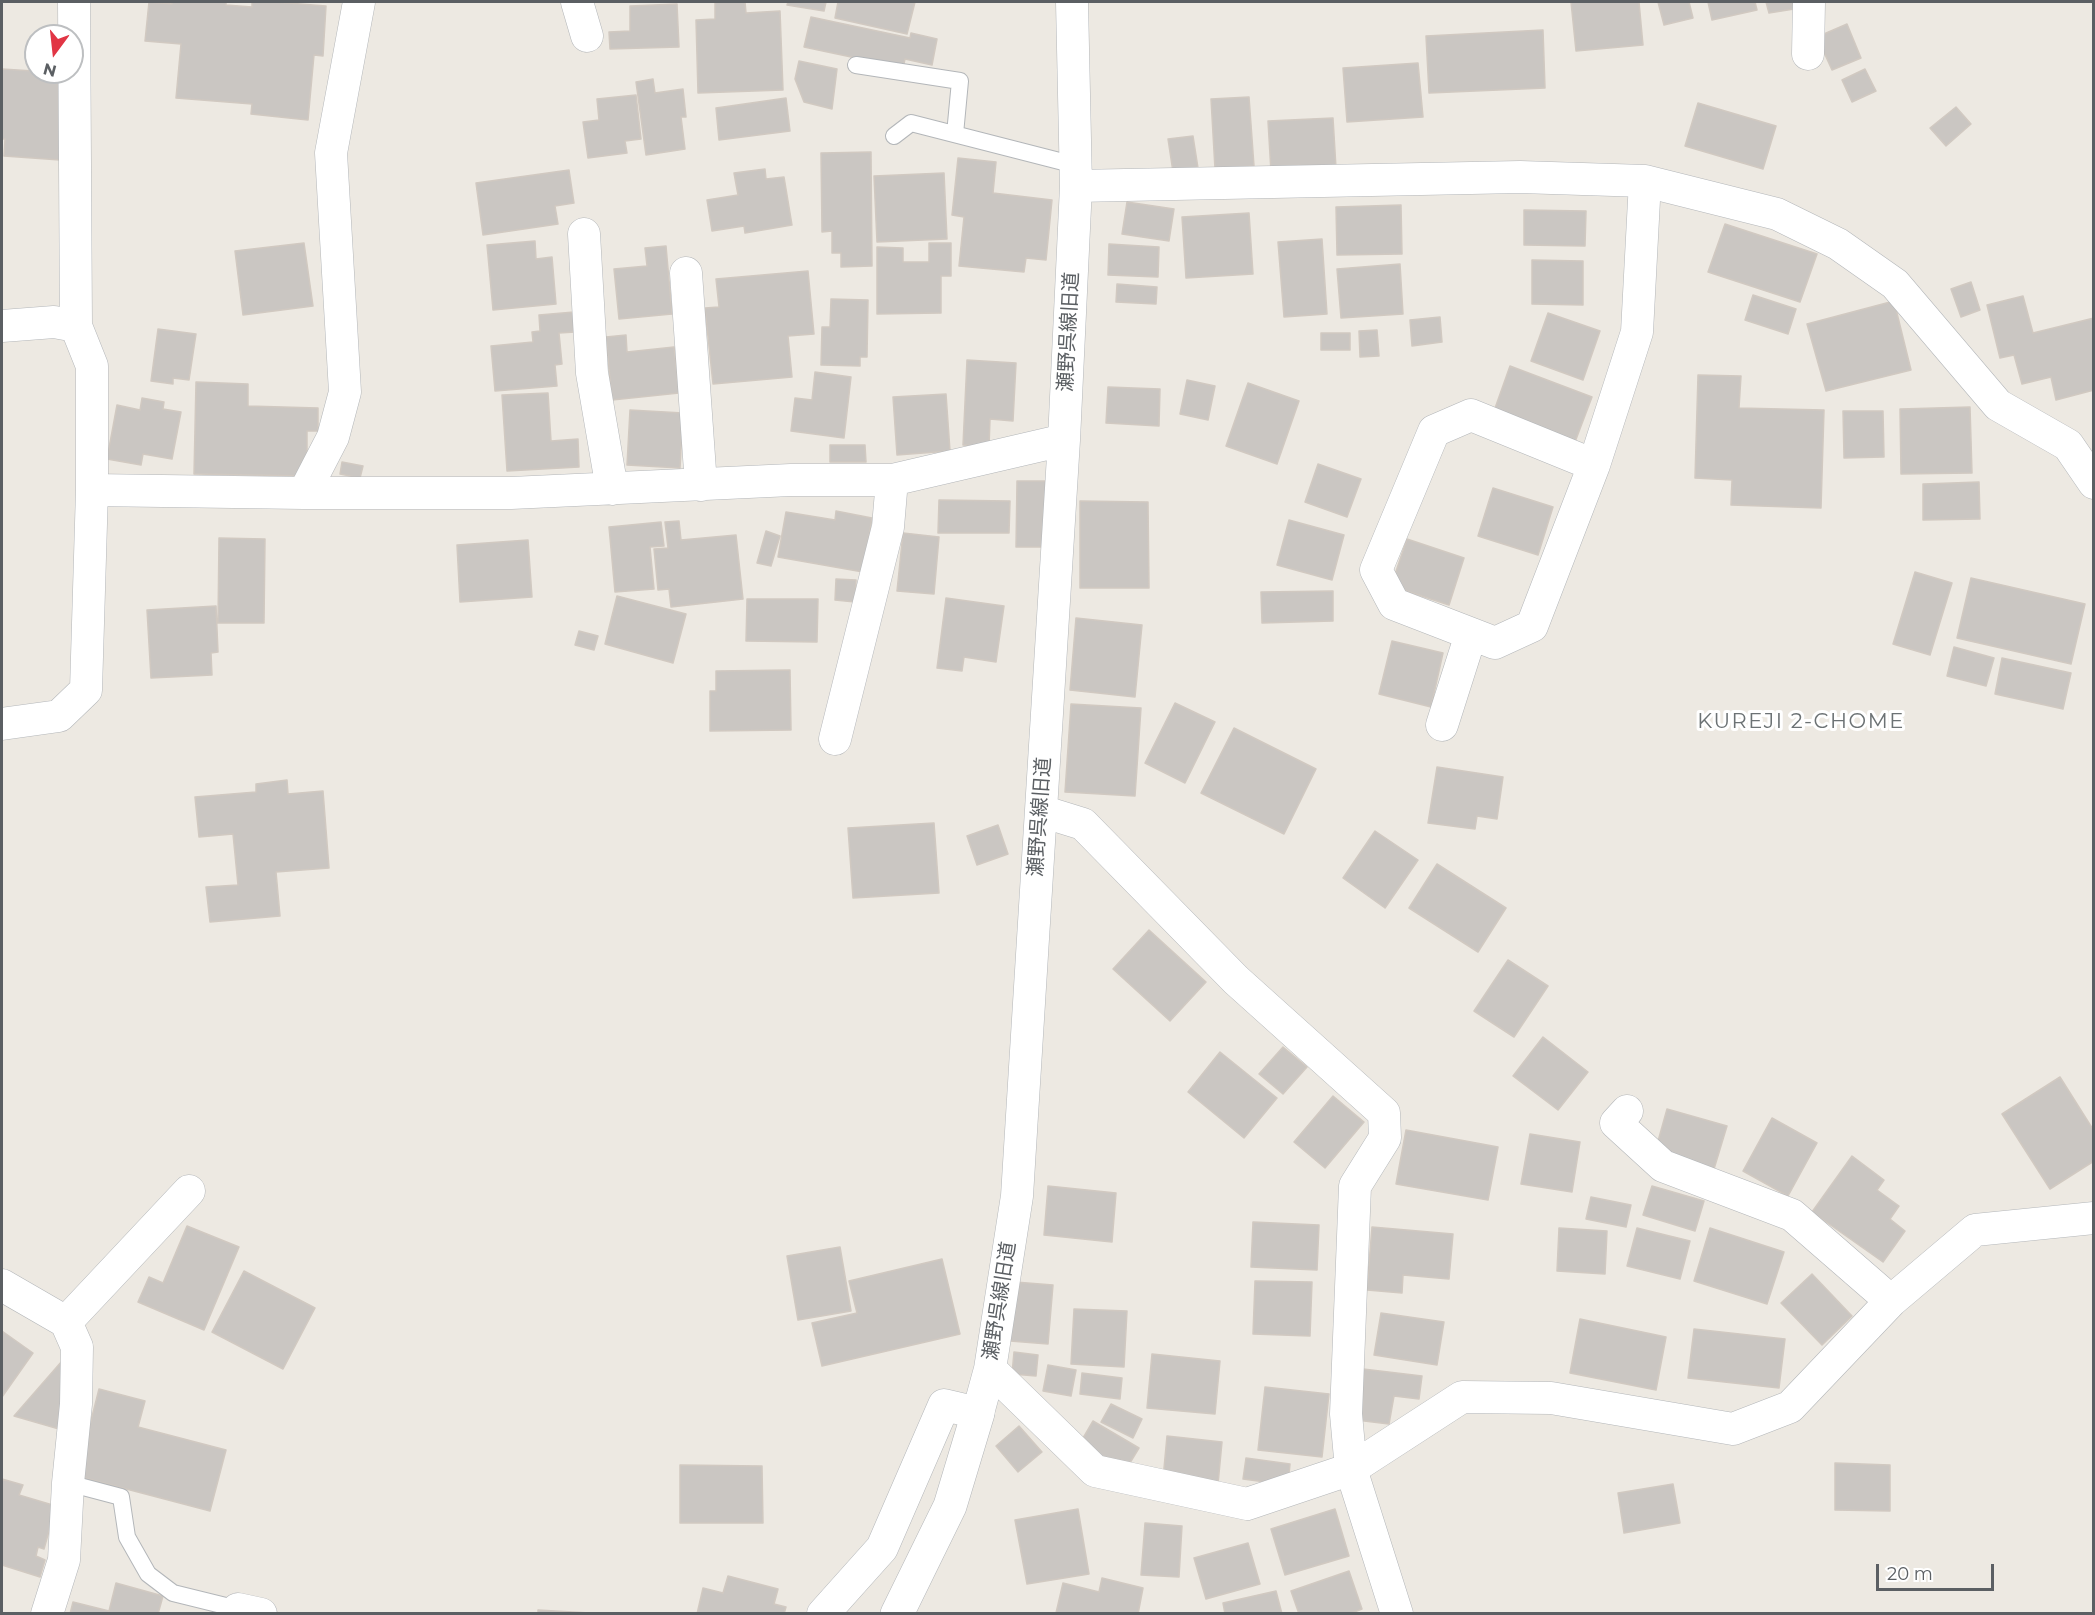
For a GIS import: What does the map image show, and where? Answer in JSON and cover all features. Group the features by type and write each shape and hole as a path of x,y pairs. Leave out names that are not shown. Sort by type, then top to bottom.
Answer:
{"street":[{"path":"2,724 59,716 86,690 92,490 92,366 76,326 74,2"},
{"path":"304,493 333,437 345,392 331,153 359,2"},
{"path":"577,2 587,36"},
{"name":"瀬野呉線旧道","path":"897,1614 950,1506 978,1413 990,1369 1017,1196 1064,440 1076,176 1072,2"},
{"path":"1808,54 1809,2"},
{"path":"1076,176 1520,177 1645,181 1777,214 1838,244 1895,284 1998,405 2068,445 2094,483"},
{"path":"1594,465 1471,415 1434,431 1377,570 1394,604 1495,643 1532,626 1594,465 1637,332 1645,181"},
{"path":"584,234 592,373 612,489"},
{"path":"686,273 701,484"},
{"path":"2,326 54,321 76,326"},
{"path":"92,490 511,493 791,480 892,480 1064,440"},
{"path":"835,739 888,527 892,480"},
{"path":"1442,725 1471,634"},
{"path":"1041,810 1083,824 1236,980 1384,1113 1385,1138 1355,1186 1346,1414 1351,1469 1397,1614"},
{"path":"1627,1111 1616,1123 1663,1166 1791,1215 1891,1301"},
{"path":"66,1322 189,1191"},
{"path":"990,1369 1095,1471 1247,1504 1351,1469 1462,1397 1551,1398 1733,1429 1790,1407 1891,1301 1976,1230 2094,1218"},
{"path":"2,1286 66,1322 77,1347 76,1404 68,1483 64,1560 47,1614"},
{"path":"823,1614 882,1548 944,1405 978,1413"}],"lane":[{"path":"856,65 960,81 955,134"},
{"path":"894,136 912,123 955,134 1076,176"},
{"path":"68,1483 121,1497 127,1537 148,1574 173,1593 250,1611"}],"building":[{"path":"149,2 172,4 172,2 226,2 226,5 252,7 252,2 275,2 326,6 323,56 314,55 308,120 251,114 252,104 176,98 181,44 145,41"},
{"path":"715,2 745,2 746,13 780,11 783,90 698,93 696,20 715,19"},
{"path":"788,2 826,2 824,11 787,5"},
{"path":"838,2 915,2 907,34 835,18"},
{"path":"1571,2 1639,2 1643,45 1576,51"},
{"path":"1658,2 1689,2 1693,18 1664,25"},
{"path":"1708,2 1755,2 1757,10 1712,20"},
{"path":"1766,2 1793,2 1794,9 1769,13"},
{"path":"677,4 679,47 610,49 609,32 630,31 630,6"},
{"path":"811,17 910,38 911,33 937,39 932,65 905,59 903,68 804,47"},
{"path":"1847,24 1861,58 1832,70 1817,37"},
{"path":"1543,30 1545,88 1429,93 1426,36"},
{"path":"799,61 837,69 832,109 804,102 795,79"},
{"path":"1418,63 1423,117 1347,122 1343,68"},
{"path":"2,69 24,70 24,84 64,84 60,160 4,156 5,139 2,139"},
{"path":"1865,69 1876,91 1852,102 1842,80"},
{"path":"653,79 655,93 683,89 686,117 681,117 685,149 646,155 636,82"},
{"path":"636,95 641,139 625,141 627,153 588,158 583,122 599,120 597,99"},
{"path":"1249,97 1254,166 1215,169 1211,99"},
{"path":"786,98 790,131 719,140 716,108"},
{"path":"1698,103 1776,126 1763,169 1685,146"},
{"path":"1956,107 1971,124 1946,146 1930,128"},
{"path":"1333,118 1336,168 1271,172 1268,121"},
{"path":"1193,136 1198,168 1173,172 1168,139"},
{"path":"871,152 872,266 841,267 841,253 832,253 832,231 822,232 821,153"},
{"path":"958,158 996,162 993,193 1052,200 1046,260 1026,258 1024,272 959,266 964,217 952,215"},
{"path":"765,169 766,179 784,177 792,225 745,233 744,226 712,231 707,200 738,195 734,173"},
{"path":"569,170 574,203 555,206 558,224 483,235 476,183"},
{"path":"944,173 947,239 877,242 874,176"},
{"path":"1127,202 1174,209 1169,241 1122,234"},
{"path":"1401,205 1402,254 1337,255 1336,207"},
{"path":"1524,210 1586,211 1585,246 1524,245"},
{"path":"1249,213 1253,274 1186,278 1182,217"},
{"path":"1725,224 1817,254 1800,302 1708,272"},
{"path":"1322,239 1327,314 1284,317 1278,242"},
{"path":"535,241 536,259 552,257 556,304 493,310 487,245"},
{"path":"304,243 313,306 243,315 235,251"},
{"path":"929,243 951,243 951,276 941,276 941,313 877,314 877,247 903,248 903,262 929,262"},
{"path":"1109,244 1159,247 1158,277 1108,275"},
{"path":"666,246 672,314 619,319 614,269 647,266 645,248"},
{"path":"1532,260 1583,261 1583,305 1532,304"},
{"path":"1400,264 1403,314 1341,318 1337,269"},
{"path":"808,271 814,334 788,336 792,377 713,384 705,308 719,307 716,279"},
{"path":"1971,282 1980,310 1961,317 1951,289"},
{"path":"1117,284 1157,287 1156,304 1116,302"},
{"path":"1753,295 1796,309 1788,334 1745,320"},
{"path":"2023,296 2033,333 2094,318 2094,390 2056,400 2051,377 2022,384 2014,355 2000,358 1987,305"},
{"path":"831,299 868,300 867,357 860,357 860,366 821,365 822,327 830,327"},
{"path":"1894,301 1911,370 1826,391 1807,324"},
{"path":"574,312 575,332 559,333 562,364 555,365 557,386 495,391 491,346 533,342 532,332 540,331 539,315"},
{"path":"1548,313 1600,331 1583,380 1531,361"},
{"path":"1440,317 1442,342 1412,346 1410,320"},
{"path":"158,329 196,334 189,380 173,378 173,384 151,381"},
{"path":"1377,330 1379,356 1360,357 1359,331"},
{"path":"1321,333 1350,333 1350,350 1321,350"},
{"path":"626,335 627,352 674,347 679,393 612,400 606,337"},
{"path":"967,360 1016,363 1013,421 990,419 989,447 963,445"},
{"path":"1510,366 1592,397 1575,442 1494,411"},
{"path":"815,372 851,377 844,438 791,431 795,398 812,400"},
{"path":"1698,375 1741,376 1739,408 1824,410 1821,508 1731,505 1732,480 1695,478"},
{"path":"1187,380 1215,386 1208,420 1180,414"},
{"path":"196,382 248,384 248,406 318,408 318,431 307,431 307,476 194,474"},
{"path":"1248,383 1299,401 1277,464 1226,446"},
{"path":"1108,387 1160,389 1159,426 1106,423"},
{"path":"548,393 551,441 578,439 579,467 507,471 502,395"},
{"path":"946,394 950,451 897,455 893,397"},
{"path":"142,398 164,402 163,409 181,412 172,459 143,454 141,465 107,459 117,405 140,410"},
{"path":"1970,407 1972,473 1901,474 1900,409"},
{"path":"630,410 683,413 680,468 627,465"},
{"path":"1843,411 1883,411 1884,457 1844,458"},
{"path":"830,445 865,445 866,462 830,462"},
{"path":"342,462 363,466 360,478 340,474"},
{"path":"1318,464 1361,479 1347,517 1305,502"},
{"path":"1017,481 1047,481 1047,547 1016,547"},
{"path":"1979,482 1980,519 1923,520 1923,484"},
{"path":"1493,488 1553,507 1538,555 1478,536"},
{"path":"939,500 1010,501 1009,533 938,533"},
{"path":"1080,501 1148,502 1149,588 1080,588"},
{"path":"836,511 872,518 863,572 778,557 786,512 835,520"},
{"path":"1289,520 1344,535 1332,580 1277,565"},
{"path":"679,521 681,540 736,535 743,599 671,607 669,589 658,590 654,549 668,548 665,522"},
{"path":"661,522 664,546 650,547 654,589 615,592 609,527"},
{"path":"766,531 780,536 771,566 757,563"},
{"path":"903,533 939,537 934,594 897,591"},
{"path":"219,538 265,539 264,623 218,623"},
{"path":"1407,539 1464,558 1449,605 1391,586"},
{"path":"528,540 532,597 460,602 457,545"},
{"path":"1915,572 1952,583 1930,655 1893,644"},
{"path":"1971,578 2085,604 2071,664 1957,638"},
{"path":"836,579 856,580 855,602 835,600"},
{"path":"1333,591 1333,621 1262,623 1261,592"},
{"path":"617,596 686,614 673,663 605,644"},
{"path":"946,598 1004,606 996,662 964,657 962,671 937,668"},
{"path":"747,599 818,599 817,642 746,641"},
{"path":"216,606 218,652 211,653 212,675 151,678 147,610"},
{"path":"1076,618 1142,625 1135,697 1070,690"},
{"path":"579,631 598,636 594,650 575,645"},
{"path":"1392,641 1443,653 1431,707 1379,694"},
{"path":"1954,647 1994,658 1986,686 1947,676"},
{"path":"2002,658 2071,673 2063,709 1995,694"},
{"path":"790,670 791,730 710,731 710,691 716,691 716,671"},
{"path":"1175,703 1215,722 1185,783 1145,763"},
{"path":"1071,704 1141,708 1135,796 1065,792"},
{"path":"1234,728 1316,769 1284,834 1201,793"},
{"path":"1437,767 1503,777 1497,819 1477,816 1475,829 1428,823"},
{"path":"287,780 288,794 323,791 329,868 276,872 280,916 210,922 206,887 238,885 233,834 199,837 195,797 256,792 256,784"},
{"path":"934,823 939,893 853,898 848,828"},
{"path":"998,825 1008,854 977,865 967,836"},
{"path":"1375,831 1418,860 1385,908 1343,878"},
{"path":"1437,864 1506,908 1478,952 1409,908"},
{"path":"1149,930 1206,982 1170,1021 1113,969"},
{"path":"1508,960 1548,986 1514,1037 1474,1011"},
{"path":"1543,1037 1588,1072 1558,1110 1513,1076"},
{"path":"1283,1047 1307,1067 1283,1094 1259,1074"},
{"path":"1220,1052 1277,1098 1244,1138 1188,1092"},
{"path":"2060,1077 2094,1131 2094,1161 2050,1189 2002,1114"},
{"path":"1333,1096 1364,1122 1325,1168 1294,1142"},
{"path":"1667,1109 1727,1126 1714,1169 1655,1152"},
{"path":"1772,1118 1817,1143 1788,1196 1743,1171"},
{"path":"1406,1130 1498,1147 1488,1200 1396,1184"},
{"path":"1530,1134 1580,1142 1572,1192 1521,1184"},
{"path":"1852,1156 1884,1180 1877,1190 1899,1206 1890,1219 1905,1231 1883,1262 1812,1212"},
{"path":"1048,1186 1116,1193 1112,1242 1044,1235"},
{"path":"1652,1186 1704,1201 1695,1231 1643,1215"},
{"path":"1591,1197 1631,1205 1626,1227 1586,1219"},
{"path":"1253,1222 1319,1225 1317,1270 1251,1267"},
{"path":"187,1226 239,1247 204,1330 138,1302 149,1277 163,1283"},
{"path":"1372,1227 1453,1234 1449,1279 1403,1275 1402,1293 1367,1290"},
{"path":"1559,1228 1607,1231 1605,1274 1557,1271"},
{"path":"1637,1228 1690,1241 1680,1279 1627,1266"},
{"path":"1710,1228 1784,1252 1767,1304 1694,1281"},
{"path":"840,1247 851,1311 798,1320 787,1256"},
{"path":"942,1259 960,1334 822,1366 812,1323 857,1313 849,1281"},
{"path":"244,1271 315,1308 283,1369 212,1332"},
{"path":"1812,1274 1852,1316 1822,1345 1781,1303"},
{"path":"1255,1281 1312,1282 1310,1336 1253,1334"},
{"path":"1015,1282 1053,1285 1048,1344 1010,1341"},
{"path":"1074,1309 1127,1311 1124,1367 1071,1364"},
{"path":"1381,1313 1444,1322 1437,1365 1374,1355"},
{"path":"1580,1319 1666,1337 1656,1390 1570,1373"},
{"path":"1694,1329 1785,1339 1779,1388 1688,1378"},
{"path":"2,1331 33,1353 2,1397"},
{"path":"1014,1352 1038,1355 1036,1376 1012,1374"},
{"path":"69,1353 59,1429 14,1416"},
{"path":"1152,1354 1220,1361 1215,1414 1147,1408"},
{"path":"1048,1365 1076,1370 1071,1396 1043,1391"},
{"path":"1363,1369 1422,1376 1419,1399 1394,1396 1389,1424 1356,1420"},
{"path":"1082,1373 1122,1378 1120,1399 1080,1394"},
{"path":"1265,1387 1329,1394 1322,1457 1258,1450"},
{"path":"99,1389 145,1401 138,1427 226,1450 210,1511 77,1476"},
{"path":"1111,1404 1142,1419 1133,1438 1101,1422"},
{"path":"1093,1421 1139,1448 1125,1471 1079,1445"},
{"path":"1019,1426 1042,1452 1018,1472 996,1446"},
{"path":"1167,1436 1222,1442 1218,1484 1163,1479"},
{"path":"1246,1458 1290,1464 1288,1485 1243,1479"},
{"path":"1835,1463 1890,1465 1890,1511 1835,1510"},
{"path":"680,1465 762,1466 763,1523 680,1523"},
{"path":"2,1479 23,1485 19,1495 56,1506 44,1549 38,1547 36,1556 45,1560 40,1577 2,1565"},
{"path":"1673,1484 1680,1523 1624,1533 1618,1493"},
{"path":"1078,1509 1089,1574 1027,1584 1015,1520"},
{"path":"1335,1509 1349,1556 1285,1575 1271,1529"},
{"path":"1145,1523 1182,1526 1179,1577 1141,1575"},
{"path":"1248,1543 1260,1584 1206,1599 1194,1558"},
{"path":"1349,1571 1362,1609 1349,1614 1299,1614 1291,1591"},
{"path":"728,1576 778,1589 774,1604 786,1607 784,1614 697,1614 703,1588 723,1593"},
{"path":"1102,1578 1143,1588 1138,1614 1056,1613 1063,1583 1099,1592"},
{"path":"116,1583 163,1596 158,1614 70,1614 73,1602 109,1611"},
{"path":"1276,1591 1282,1614 1225,1614 1223,1603"},
{"path":"538,1610 607,1614 538,1614"}],"district":[{"name":"KUREJI 2-CHOME","path":"1801,722"}]}
